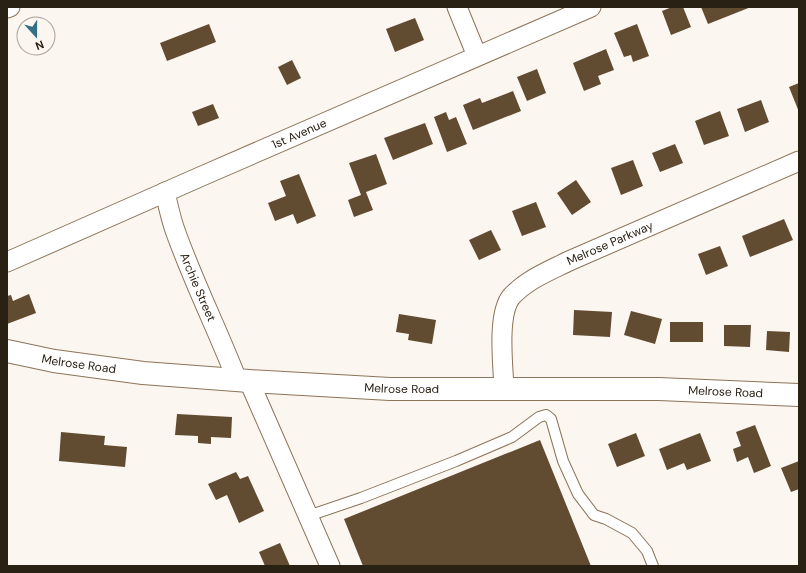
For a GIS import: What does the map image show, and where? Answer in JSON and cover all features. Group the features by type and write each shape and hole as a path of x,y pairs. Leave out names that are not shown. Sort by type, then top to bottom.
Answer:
{"street":[{"path":"457,7 477,56"},
{"name":"1st Avenue","path":"7,262 164,192 591,7"},
{"name":"Melrose Parkway","path":"504,388 502,332 505,311 512,297 525,285 569,261 799,161"},
{"name":"Archie Street","path":"164,192 179,239 196,283 226,351 243,381 308,516 330,566"},
{"name":"Melrose Road","path":"7,351 54,361 143,373 243,381 390,389 659,389 799,395"}],"lane":[{"path":"308,516 361,498 456,461 512,437 539,417 546,415 551,420 564,461 578,494 594,515 606,519 632,533 648,551 653,566"}],"building":[{"path":"672,7 683,7 691,27 671,35 662,11"},
{"path":"701,7 751,7 708,24"},
{"path":"415,18 424,40 395,52 386,29"},
{"path":"209,24 216,42 167,61 160,43"},
{"path":"637,24 649,56 633,62 631,55 624,57 614,33"},
{"path":"606,49 614,70 598,76 601,84 584,91 573,63"},
{"path":"292,60 301,78 287,85 278,67"},
{"path":"537,69 546,93 527,101 517,77"},
{"path":"799,83 799,112 789,87"},
{"path":"513,91 521,111 473,130 463,105 480,98 482,103"},
{"path":"761,100 769,122 745,132 737,109"},
{"path":"213,104 219,118 198,126 192,112"},
{"path":"720,111 729,136 704,145 695,121"},
{"path":"446,112 449,120 456,117 467,144 447,152 434,117"},
{"path":"425,123 433,144 393,160 384,138"},
{"path":"675,144 683,163 660,172 652,153"},
{"path":"376,154 387,184 366,192 373,210 354,217 348,200 361,195 349,163"},
{"path":"633,160 643,186 621,195 611,168"},
{"path":"299,174 316,216 297,224 293,214 275,221 268,203 286,196 280,181"},
{"path":"576,180 591,202 572,215 557,193"},
{"path":"536,202 546,227 522,236 512,211"},
{"path":"784,219 793,240 750,257 742,236"},
{"path":"491,230 501,250 479,260 469,240"},
{"path":"720,246 728,266 706,275 698,254"},
{"path":"29,294 36,313 7,324 7,296 11,295 13,301"},
{"path":"574,310 612,312 610,337 573,335"},
{"path":"631,311 662,319 655,344 624,335"},
{"path":"399,314 436,320 432,344 408,340 409,334 396,332"},
{"path":"670,322 703,322 703,342 670,342"},
{"path":"724,325 751,325 750,347 724,346"},
{"path":"767,331 790,332 789,352 766,350"},
{"path":"177,414 232,417 231,438 211,437 211,444 198,443 198,436 175,435"},
{"path":"755,425 771,466 754,473 748,457 737,462 733,449 741,446 736,432"},
{"path":"61,432 105,436 104,445 127,447 125,467 59,461"},
{"path":"636,433 645,456 617,467 608,444"},
{"path":"700,433 711,461 687,470 684,463 667,470 659,449"},
{"path":"540,440 591,566 363,566 344,519"},
{"path":"799,461 799,489 791,492 781,468"},
{"path":"236,472 240,479 248,476 264,511 239,523 227,495 216,500 208,484"},
{"path":"280,543 290,566 265,566 259,552"}]}
